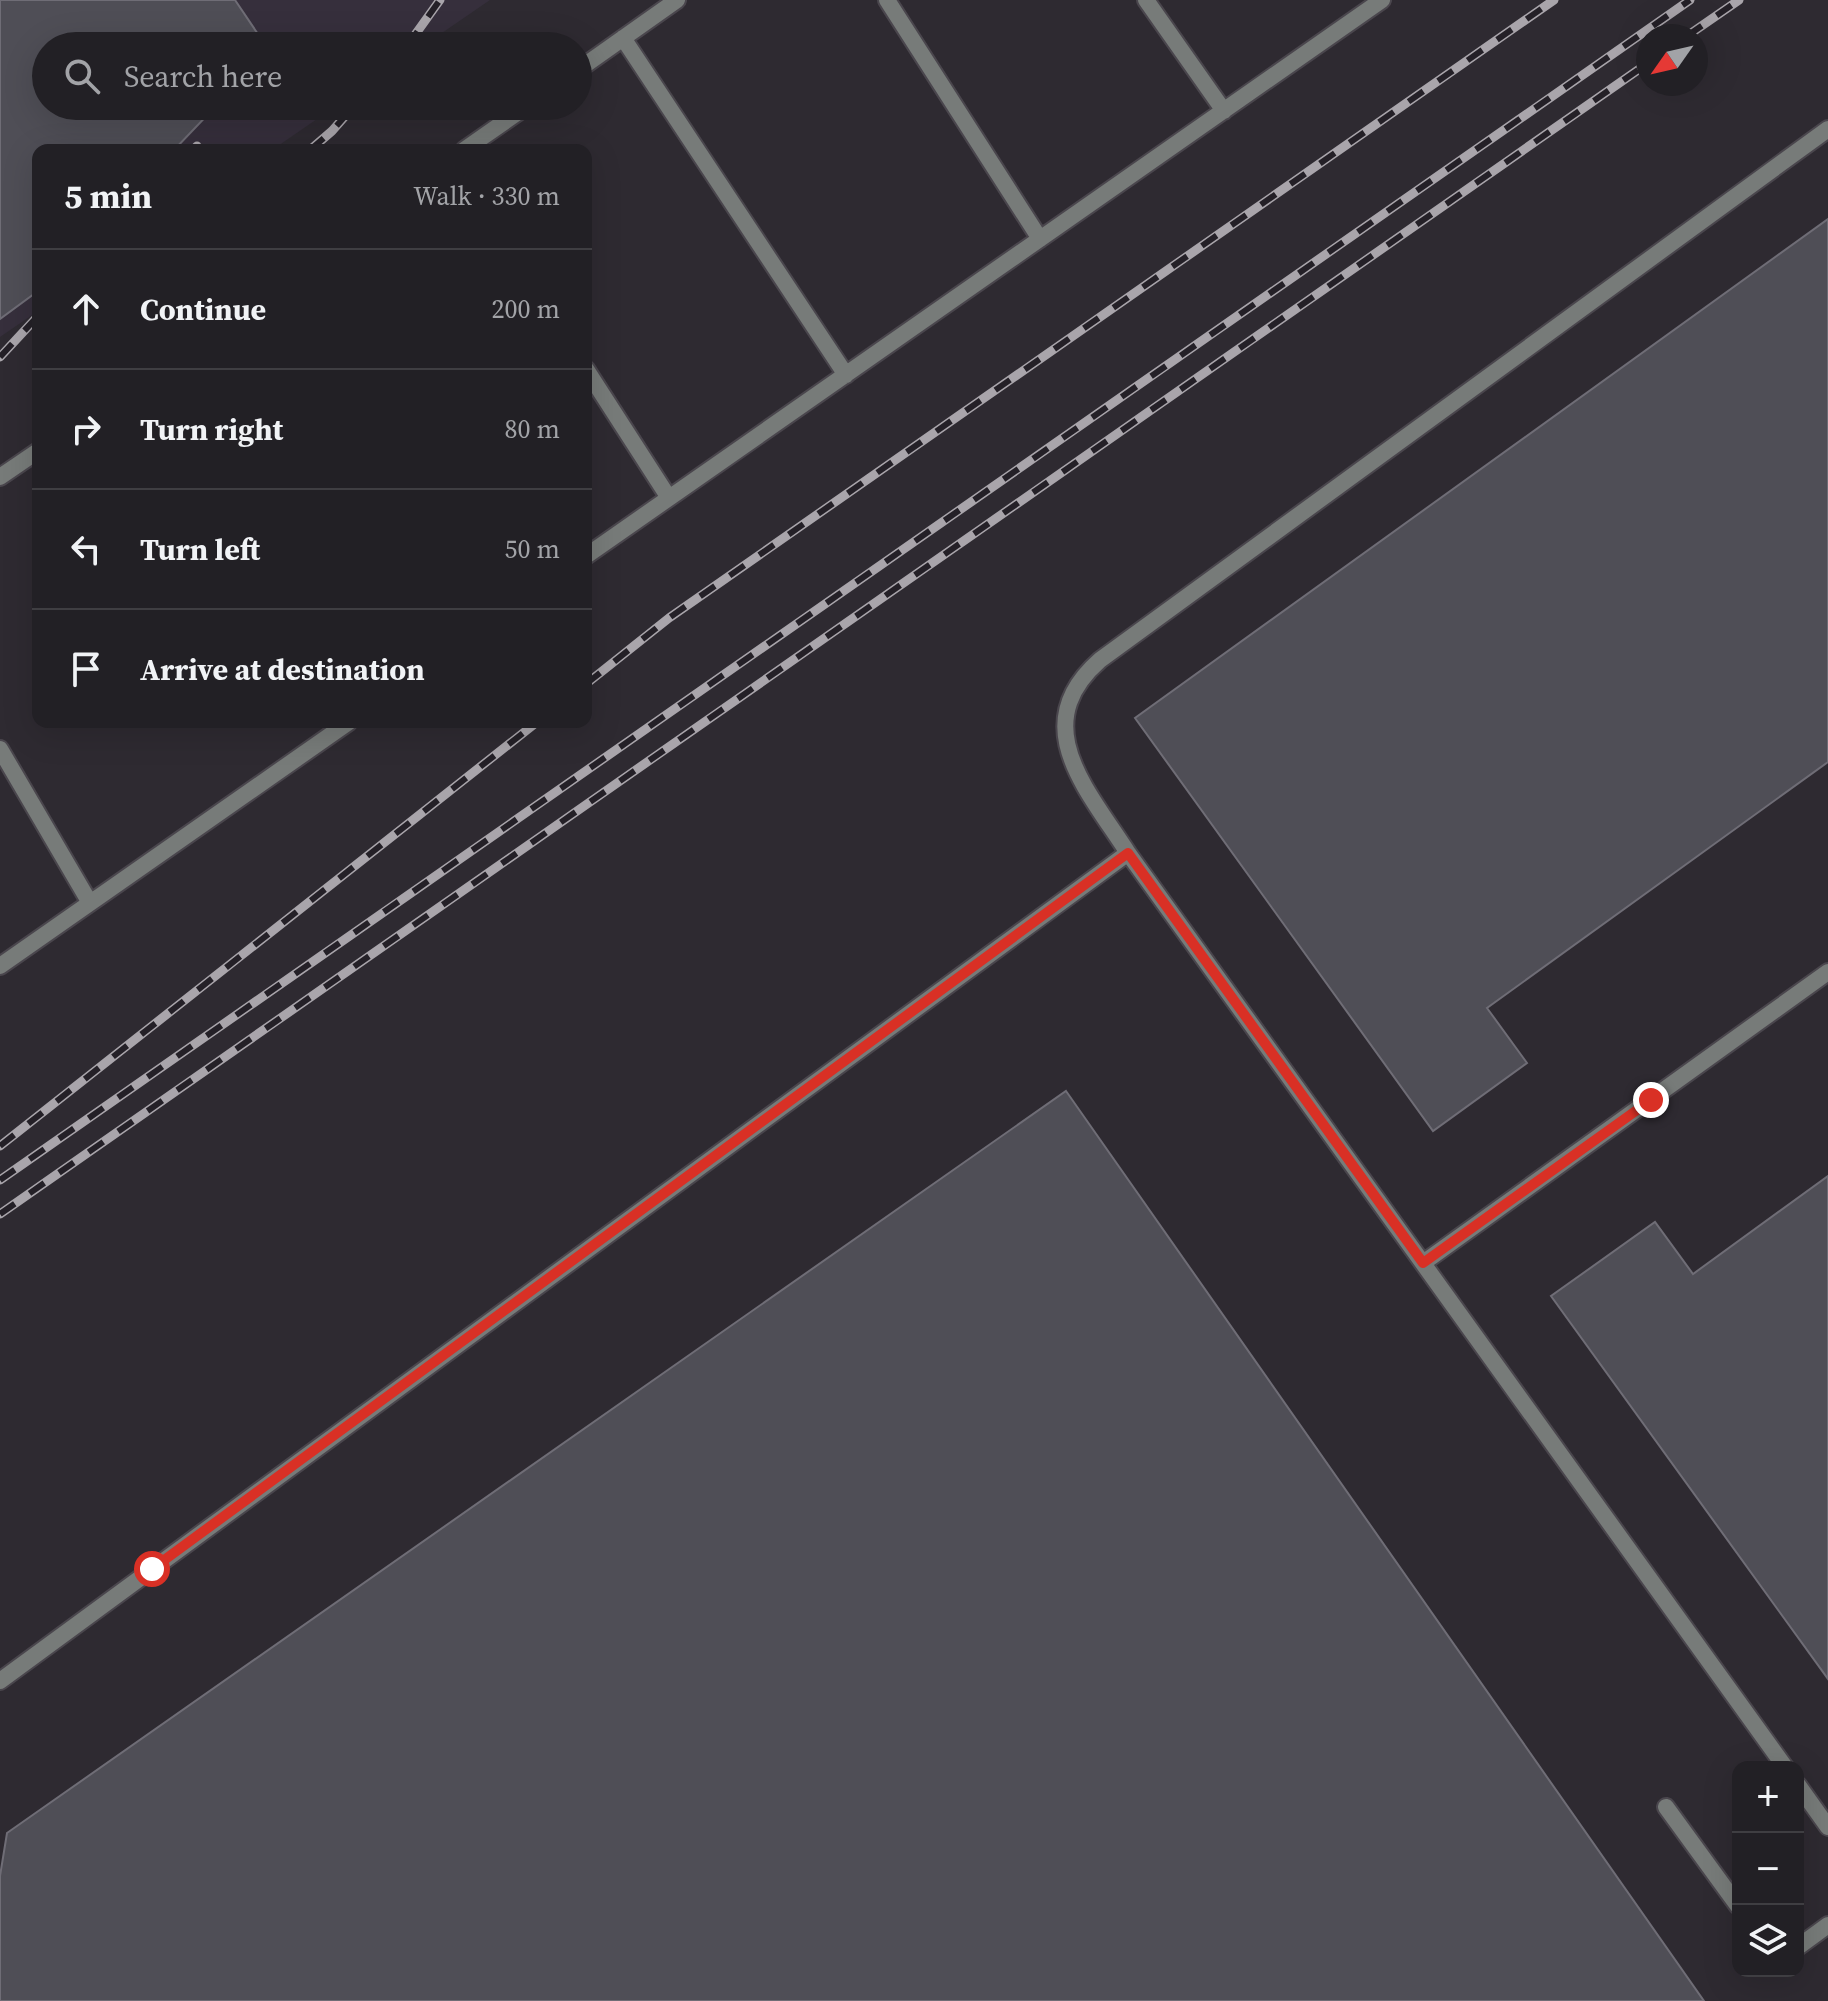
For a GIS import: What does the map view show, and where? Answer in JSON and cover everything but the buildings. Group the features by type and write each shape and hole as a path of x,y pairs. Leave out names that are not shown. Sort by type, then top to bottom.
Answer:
{"lane":[{"path":"592,60 677,0"},
{"path":"887,0 1040,239"},
{"path":"1146,0 1224,111"},
{"path":"592,552 1382,0"},
{"path":"623,38 846,375"},
{"path":"473,144 507,120"},
{"path":"1781,1761 1128,853 1074,767 1065,744 1064,720 1070,697 1082,676 1126,641 1828,129"},
{"path":"592,378 669,498"},
{"path":"0,477 32,455"},
{"path":"0,966 327,728"},
{"path":"0,749 90,903"},
{"path":"0,1681 1128,853"},
{"path":"1423,1263 1828,972"},
{"path":"1804,1790 1822,1804 1828,1827"},
{"path":"1666,1807 1737,1905"},
{"path":"1804,1943 1828,1925"}],"shaded area":[{"path":"0,0 490,0 443,32 32,32 32,120 316,120 281,144 32,144 32,315 0,337"}],"railway":[{"path":"417,32 440,0"},
{"path":"592,679 669,618 1554,0"},
{"path":"0,1180 1690,0"},
{"path":"1704,24 1739,0"},
{"path":"0,1214 1636,71"},
{"path":"317,144 342,120"},
{"path":"0,357 32,322"},
{"path":"0,1146 529,728"}],"route":[{"path":"152,1569 1128,853 1423,1263 1651,1100"}]}
